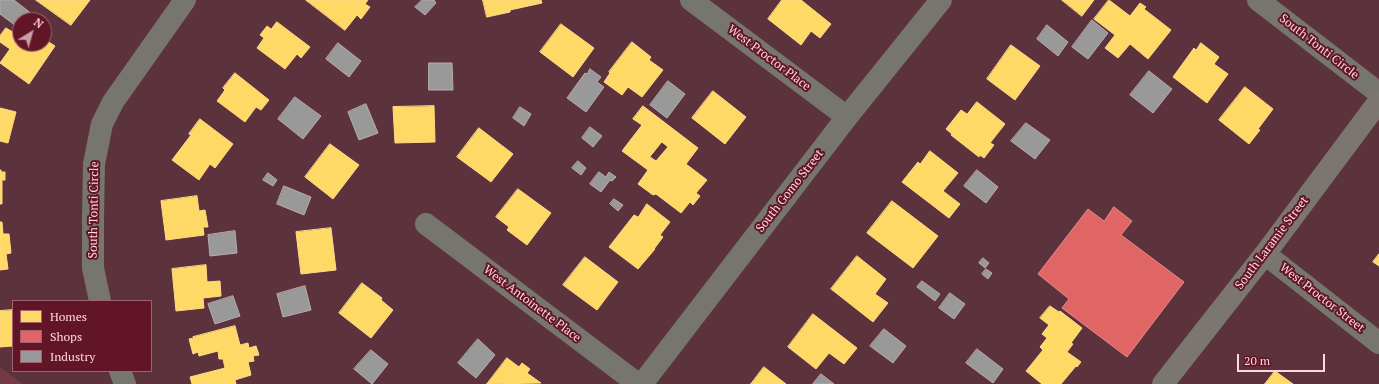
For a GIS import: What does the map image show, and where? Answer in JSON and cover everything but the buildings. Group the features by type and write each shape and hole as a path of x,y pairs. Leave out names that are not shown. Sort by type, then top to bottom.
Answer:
{"street":[{"name":"South Tonti Circle","path":"100,300 93,268 93,224 94,164 102,124 113,102 185,0"},
{"name":"West Proctor Place","path":"691,0 847,117"},
{"name":"South Gomo Street","path":"642,384 847,117 941,0"},
{"name":"South Tonti Circle","path":"1258,0 1379,93"},
{"name":"South Laramie Street","path":"1163,384 1265,254 1379,101"},
{"name":"West Antoinette Place","path":"426,224 638,384"},
{"name":"West Proctor Street","path":"1265,254 1379,343"},
{"path":"120,372 125,384"}],"shaded area":[{"path":"0,367 23,384 0,384"}]}
